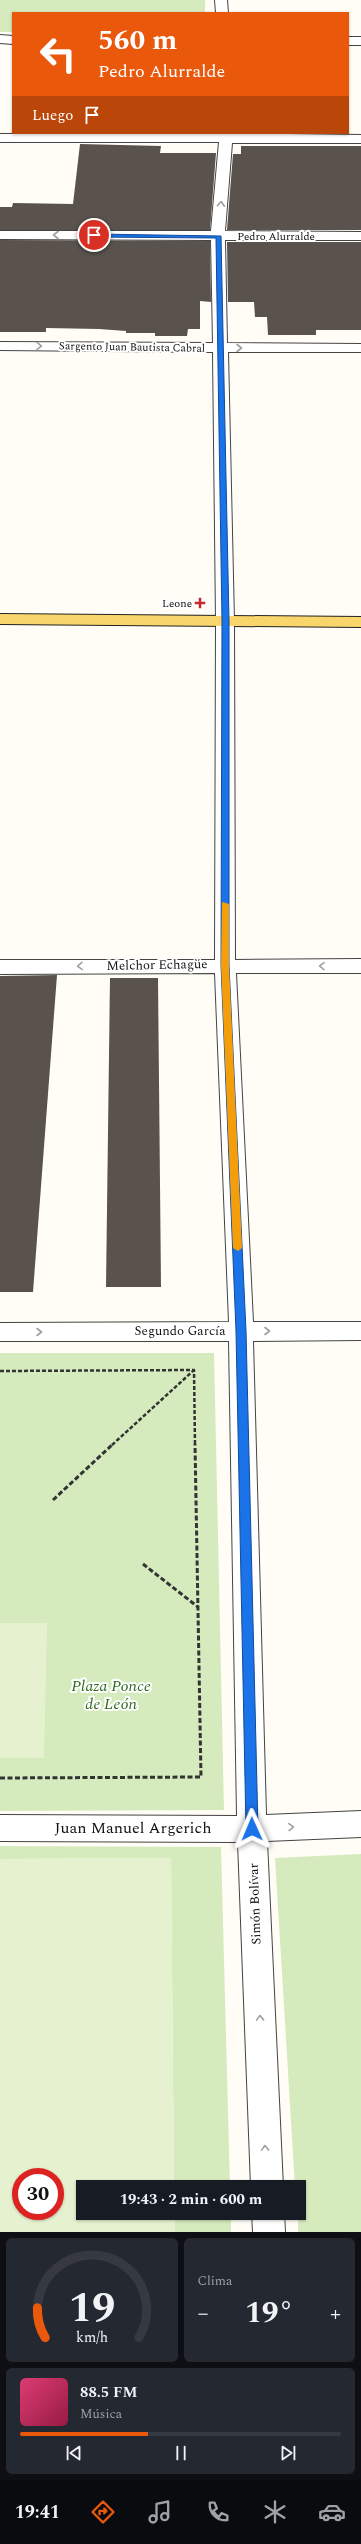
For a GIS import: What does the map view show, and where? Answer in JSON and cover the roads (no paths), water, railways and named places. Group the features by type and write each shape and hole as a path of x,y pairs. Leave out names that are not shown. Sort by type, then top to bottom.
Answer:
{"main road":[{"path":"0,619 361,622"}],"street":[{"path":"221,0 222,12"},
{"path":"0,39 12,40"},
{"path":"349,41 361,42"},
{"path":"0,138 226,136 361,139"},
{"name":"Simón Bolívar","path":"226,136 218,236 225,621 225,965 241,1331 252,1829 267,2180"},
{"name":"Pedro Alurralde","path":"0,235 361,236"},
{"name":"Sargento Juan Bautista Cabral","path":"0,346 361,348"},
{"name":"Melchor Echagüe","path":"0,966 361,966"},
{"name":"Segundo García","path":"0,1332 361,1331"},
{"name":"Juan Manuel Argerich","path":"0,1828 252,1829 361,1824"},
{"path":"268,2220 269,2232"}],"place":[{"name":"Leone","path":"200,603"}],"park label":[{"name":"Plaza Ponce de León","path":"111,1695"}]}
